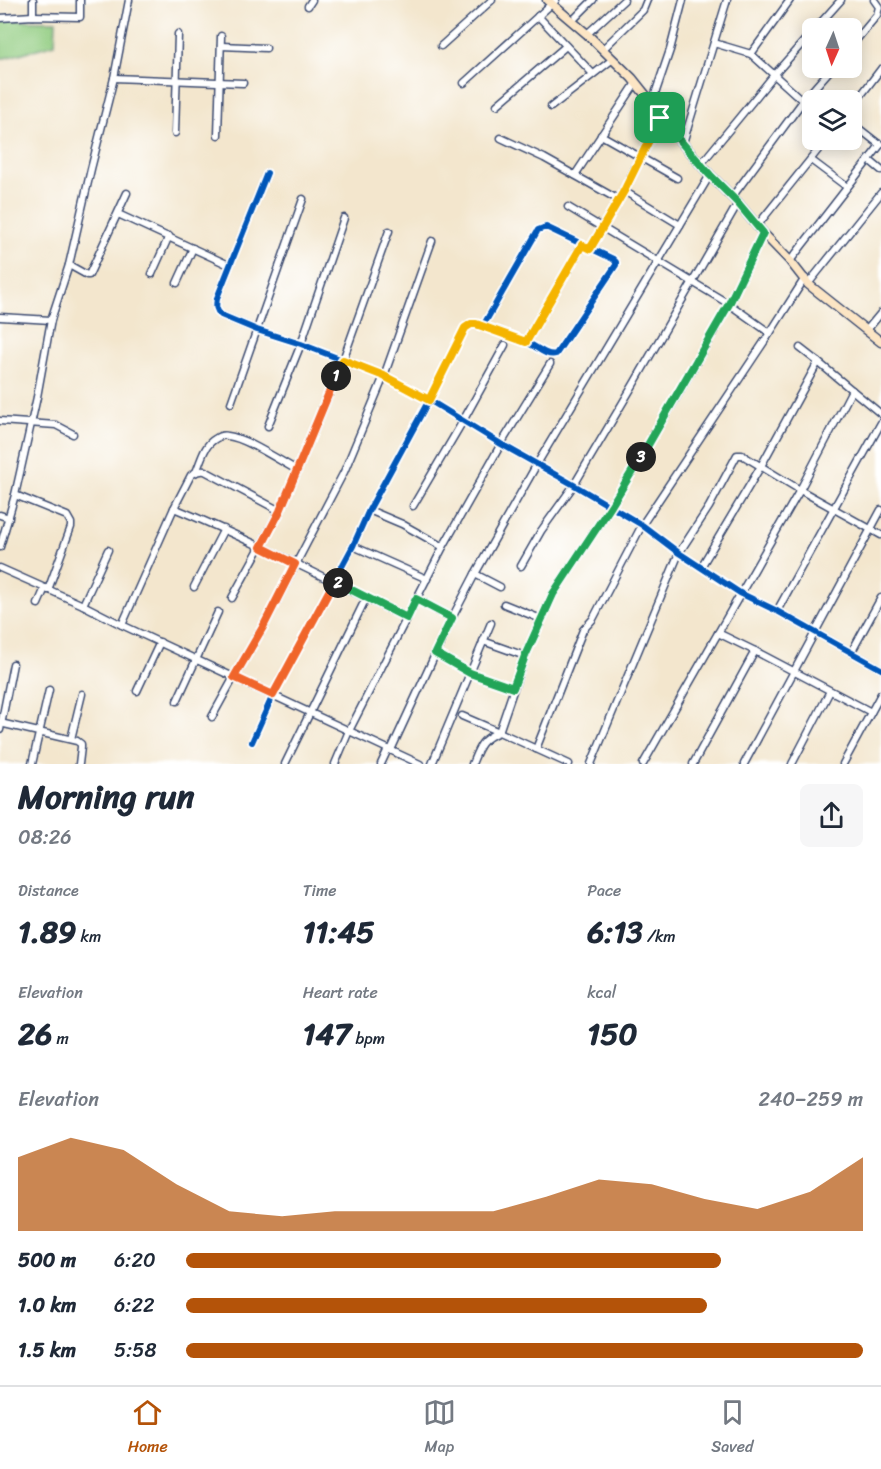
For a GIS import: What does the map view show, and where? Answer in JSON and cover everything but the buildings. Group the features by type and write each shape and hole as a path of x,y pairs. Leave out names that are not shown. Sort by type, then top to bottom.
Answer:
{"street":[{"path":"33,0 33,16"},
{"path":"0,18 80,17 80,0"},
{"path":"0,547 15,495 31,424 51,320 69,265 114,78 129,0"},
{"path":"441,46 492,0"},
{"path":"572,21 593,0"},
{"path":"588,34 624,0"},
{"path":"603,50 643,10 647,0"},
{"path":"652,103 670,50 683,0"},
{"path":"684,143 727,0"},
{"path":"751,54 790,0"},
{"path":"825,18 841,0"},
{"path":"862,33 877,15 879,7 874,0"},
{"path":"464,83 552,1 636,83 652,103 660,118 806,281 881,342"},
{"path":"538,16 593,75"},
{"path":"175,133 178,34"},
{"path":"218,135 221,36"},
{"path":"714,43 751,54 802,100"},
{"path":"701,164 802,44"},
{"path":"221,46 266,48"},
{"path":"497,105 566,46"},
{"path":"551,107 613,59"},
{"path":"862,94 881,69"},
{"path":"114,78 243,83"},
{"path":"813,90 823,78"},
{"path":"575,175 636,83"},
{"path":"521,566 541,531 574,485 693,283 735,200 802,102"},
{"path":"590,249 624,191 660,118"},
{"path":"790,261 881,145 862,131"},
{"path":"601,135 676,178"},
{"path":"501,138 544,158 619,200"},
{"path":"472,764 484,740 499,732 525,656 553,594 611,506 673,403 729,304 760,230 818,150"},
{"path":"811,160 847,187"},
{"path":"869,160 881,170"},
{"path":"267,173 217,298 217,311 221,315 384,376 429,400 642,525 679,553 740,593 881,669"},
{"path":"381,764 475,574 537,464 710,175"},
{"path":"624,191 680,225"},
{"path":"69,265 89,275 127,193"},
{"path":"536,749 583,630 593,619 642,525 806,281 881,193"},
{"path":"231,403 303,199"},
{"path":"568,207 729,304 770,333"},
{"path":"118,214 229,265"},
{"path":"268,426 301,344 344,219"},
{"path":"252,742 273,695 353,546 369,510 465,328 471,324 483,326 526,342 553,356 558,353 616,262 546,227 538,230 483,326"},
{"path":"232,598 280,511 343,360 389,231"},
{"path":"152,274 169,237"},
{"path":"213,717 263,627 344,471 384,376 432,241"},
{"path":"526,342 582,245"},
{"path":"177,283 193,248"},
{"path":"866,331 881,313"},
{"path":"0,317 51,320"},
{"path":"413,507 505,345"},
{"path":"800,348 881,414"},
{"path":"701,567 761,466 818,362"},
{"path":"335,764 349,731 443,546 550,364"},
{"path":"654,764 644,762 800,490 852,390"},
{"path":"0,421 56,425 73,434"},
{"path":"777,611 881,423"},
{"path":"196,472 210,443 218,437 227,435 238,438 297,470"},
{"path":"591,764 679,553 708,507 735,456 742,455 881,535"},
{"path":"122,625 191,475 205,471 280,511"},
{"path":"15,495 67,516 71,524 38,604"},
{"path":"174,508 224,529 407,618"},
{"path":"369,510 402,524 443,546"},
{"path":"744,764 881,510"},
{"path":"0,514 9,518"},
{"path":"194,587 224,529"},
{"path":"353,546 427,579"},
{"path":"83,605 108,550"},
{"path":"0,568 420,764"},
{"path":"475,574 500,587"},
{"path":"285,764 366,598"},
{"path":"851,653 881,598"},
{"path":"416,599 452,618"},
{"path":"504,604 541,619"},
{"path":"177,701 218,612"},
{"path":"432,764 491,622"},
{"path":"718,633 871,712"},
{"path":"483,641 525,656"},
{"path":"137,691 160,642"},
{"path":"693,764 755,651"},
{"path":"435,653 470,673 513,688"},
{"path":"13,664 0,725 77,741 81,744 79,764"},
{"path":"32,764 49,690"},
{"path":"792,764 830,691"},
{"path":"71,739 82,694"},
{"path":"843,764 881,694"},
{"path":"462,716 536,749 557,761 569,764"}],"green space":[{"path":"0,20 56,21 55,44 0,58"}],"cycle path":[{"path":"267,173 217,298 216,307 221,315 384,376 429,400 642,525 679,553 740,593 881,669"},
{"path":"252,742 273,695 353,546 369,510 465,328 471,324 477,325 484,326 530,344 545,353 556,354 616,262 546,227 538,230 483,326"}],"route":[{"path":"660,118 763,233 729,304 673,403 611,506 553,594 513,688 470,673 435,653 452,618 416,599 407,618 334,582 273,695 234,677 295,564 261,547 280,511 343,360 384,376 429,400 467,326 476,324 526,342 582,245 590,249 624,191 660,118"}]}
